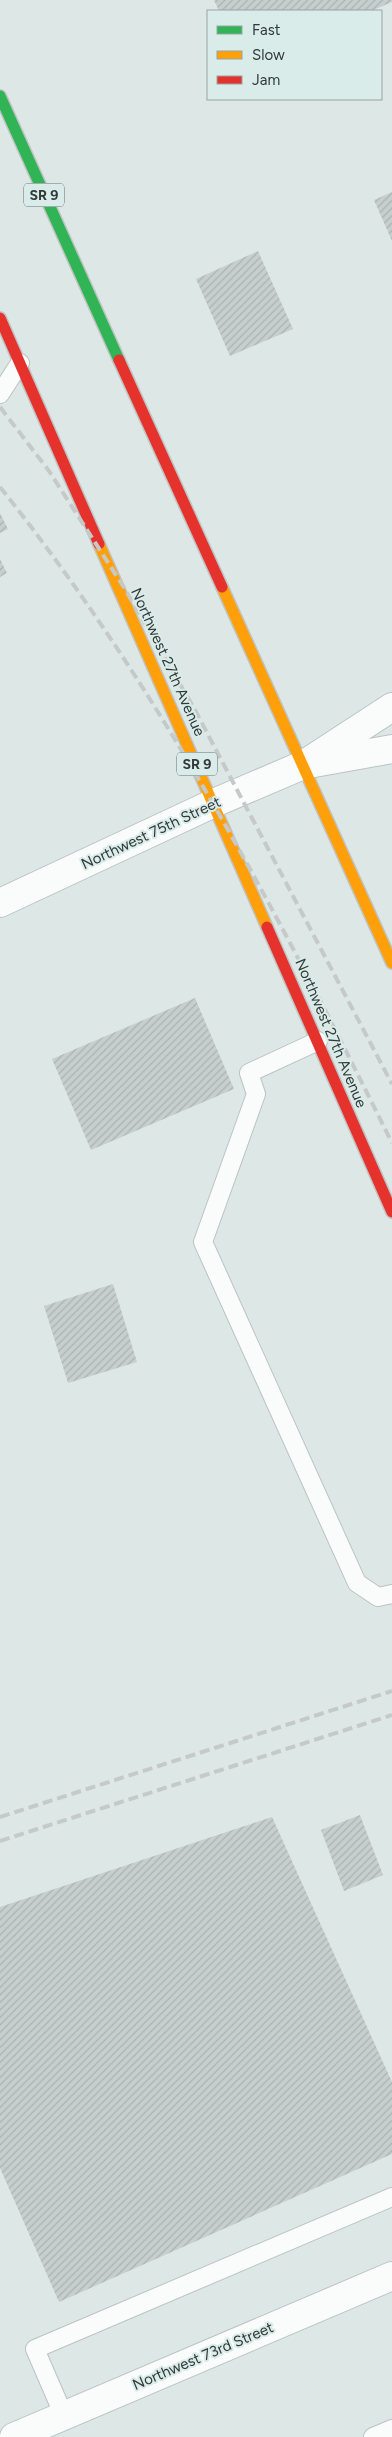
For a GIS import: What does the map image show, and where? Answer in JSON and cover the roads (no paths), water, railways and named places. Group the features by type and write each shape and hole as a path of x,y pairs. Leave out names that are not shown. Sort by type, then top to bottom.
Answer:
{"main road":[{"name":"SR 9","path":"0,96 17,145 303,765 392,963"},
{"name":"Northwest 27th Avenue","path":"0,318 214,802 392,1212"}],"street":[{"name":"Northwest 75th Street","path":"0,904 214,802 303,765 392,707"},
{"name":"Northwest 75th Street","path":"303,765 392,749"},
{"name":"Northwest 73rd Street","path":"14,2437 392,2276"}],"lane":[{"path":"0,394 20,363"},
{"path":"318,1041 249,1073 256,1094 203,1242 357,1583 378,1597 392,1594"},
{"path":"64,2416 35,2349 392,2197"},
{"path":"373,2437 392,2429"}],"railway":[{"path":"0,407 49,471 125,589 195,710 392,1084"},
{"path":"0,487 58,563 112,641 164,722 260,888 392,1143"},
{"path":"0,1817 392,1691"},
{"path":"0,1841 392,1715"}]}
